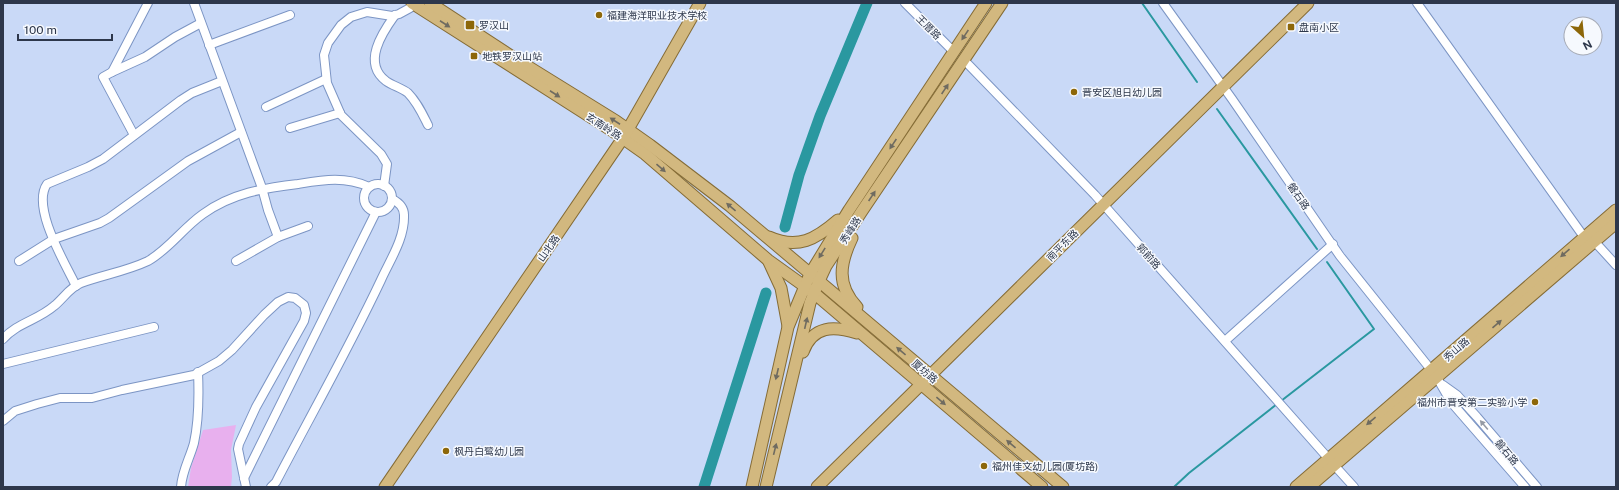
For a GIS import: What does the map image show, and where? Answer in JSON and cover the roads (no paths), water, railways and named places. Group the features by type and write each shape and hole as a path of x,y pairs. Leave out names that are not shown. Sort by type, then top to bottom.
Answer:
{"main road":[{"name":"玄南岭路","path":"430,3 629,136 730,206 787,255"},
{"name":"山北路","path":"385,487 629,136 700,3"},
{"name":"山北路","path":"394,487 629,136 708,3"},
{"name":"秀峰路","path":"752,487 788,328 809,290 814,277 849,210 986,3"},
{"name":"秀峰路","path":"814,277 862,211 1002,3"},
{"name":"南平东路","path":"811,487 928,374 1220,83 1298,3"},
{"name":"南平东路","path":"1220,83 1308,3"},
{"name":"玄南岭路","path":"411,6 629,136 645,154 768,260 779,273"},
{"path":"760,233 779,241 791,243 810,240 820,235 849,210"},
{"name":"秀山路","path":"1296,487 1436,377 1589,239 1616,210"},
{"path":"862,211 844,254 842,277 848,297 869,323"},
{"name":"秀山路","path":"1589,239 1616,223"},
{"name":"厦坊路","path":"787,255 1063,487"},
{"path":"779,273 788,328"},
{"name":"厦坊路","path":"779,273 809,290 1042,487"},
{"name":"秀峰路","path":"766,487 794,372 809,290"},
{"path":"794,372 806,345 819,332 832,328 838,328 862,335"},
{"name":"南平东路","path":"817,487 919,382"},
{"name":"秀山路","path":"1309,487 1331,461"}],"street":[{"path":"112,72 148,3"},
{"path":"194,3 262,188 268,210 278,236"},
{"name":"王厝路","path":"905,3 954,52"},
{"name":"磐石路","path":"1163,3 1333,244 1436,377 1451,402 1525,487"},
{"path":"1417,3 1589,239 1616,265"},
{"path":"384,186 387,164 381,154 340,113 326,79 324,55 328,43 341,25 351,17 367,12 392,16 411,6"},
{"path":"209,45 290,15"},
{"path":"395,15 383,32 376,48 375,60 379,74 413,98 428,125"},
{"path":"134,135 103,77 145,57 174,37 201,23"},
{"name":"郭前路","path":"964,60 1101,201 1354,487"},
{"path":"266,107 326,79"},
{"path":"76,286 47,224 44,212 43,195 47,184 96,164 186,97 222,81"},
{"path":"290,128 340,113"},
{"path":"19,261 54,239 100,223 109,218 178,167 241,132"},
{"path":"3,338 13,329 49,310 76,286 149,260 165,248 205,212 234,198 262,188 333,179 358,182 369,187"},
{"path":"375,184 384,186 391,192 392,199 384,211 371,211 366,207 364,195 369,187 375,184"},
{"path":"271,487 276,482 368,308 401,238 404,210 401,205 392,199"},
{"path":"244,478 376,212"},
{"path":"236,261 278,236 308,226"},
{"path":"1225,341 1333,244"},
{"path":"3,421 15,411 60,398 92,398 122,390 194,375 219,361 232,350 278,302 288,297 295,298 304,305 306,313 304,321 256,407 239,444 238,449 246,487"},
{"path":"3,364 154,327"},
{"path":"181,487 181,478 194,442 199,397 198,372"},
{"name":"磐石路","path":"1436,377 1457,395 1537,487"}],"waterway":[{"path":"785,227 799,175 820,116 867,3"},
{"path":"1142,3 1197,82"},
{"path":"1217,109 1317,249"},
{"path":"1281,401 1374,329 1327,262"},
{"path":"704,487 766,293"},
{"path":"1174,487 1189,473 1277,404"}],"place":[{"name":"福建海洋职业技术学校","path":"599,15"},
{"name":"罗汉山","path":"470,25"},
{"name":"盘南小区","path":"1291,27"},
{"name":"地铁罗汉山站","path":"474,56"},
{"name":"晋安区旭日幼儿园","path":"1074,92"},
{"name":"福州市晋安第二实验小学","path":"1535,402"},
{"name":"枫丹白鹭幼儿园","path":"446,451"},
{"name":"福州佳文幼儿园(厦坊路)","path":"984,466"}]}
